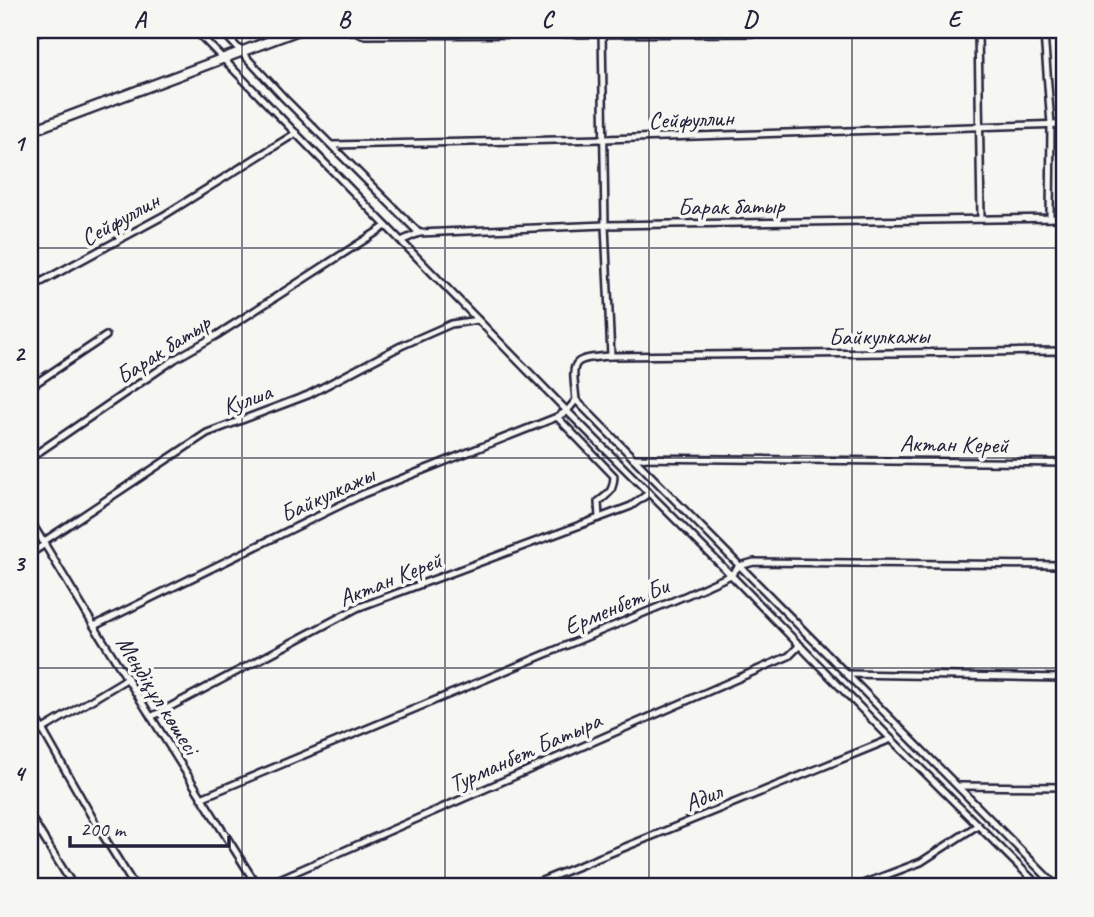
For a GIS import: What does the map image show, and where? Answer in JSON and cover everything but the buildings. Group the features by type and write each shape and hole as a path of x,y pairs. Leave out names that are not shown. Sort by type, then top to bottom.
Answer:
{"street":[{"path":"30,34 44,30"},
{"path":"195,30 567,411 1040,887"},
{"path":"220,30 419,233"},
{"path":"30,131 299,30"},
{"path":"347,30 365,35 978,31 1051,34 1056,30"},
{"path":"978,31 981,219"},
{"path":"602,32 605,225 611,356"},
{"path":"1044,34 1051,124 1050,218"},
{"name":"Сейфуллин","path":"332,145 1064,124"},
{"name":"Сейфуллин","path":"30,288 163,216 296,133"},
{"name":"Барак батыр","path":"401,241 419,233 605,225 1064,218"},
{"name":"Барак батыр","path":"30,458 176,359 386,226"},
{"name":"Кулша","path":"30,554 207,433 308,395 401,346 451,324 478,320"},
{"path":"30,387 106,336"},
{"name":"Байкулкажы","path":"94,626 363,494 557,417 567,411 576,400 573,372 583,358 1064,351"},
{"path":"576,400 1057,887"},
{"path":"557,417 614,476 614,485 609,494 598,502 599,518"},
{"name":"Актан Керей","path":"633,458 1064,463"},
{"name":"Актан Керей","path":"152,717 357,608 631,506 649,493"},
{"name":"Меңдіқұл көшесі","path":"30,520 201,798 260,887"},
{"path":"739,565 754,562 1064,565"},
{"name":"Ерменбет Би","path":"201,798 674,601 731,575 739,565"},
{"name":"Турманбет Батыра","path":"260,887 789,656 800,645"},
{"path":"847,674 1064,678"},
{"path":"30,737 128,678"},
{"path":"30,708 135,887"},
{"name":"Адил","path":"527,887 891,738"},
{"path":"958,786 1064,787"},
{"path":"30,817 74,887"},
{"path":"855,887 920,862 978,825"}]}
